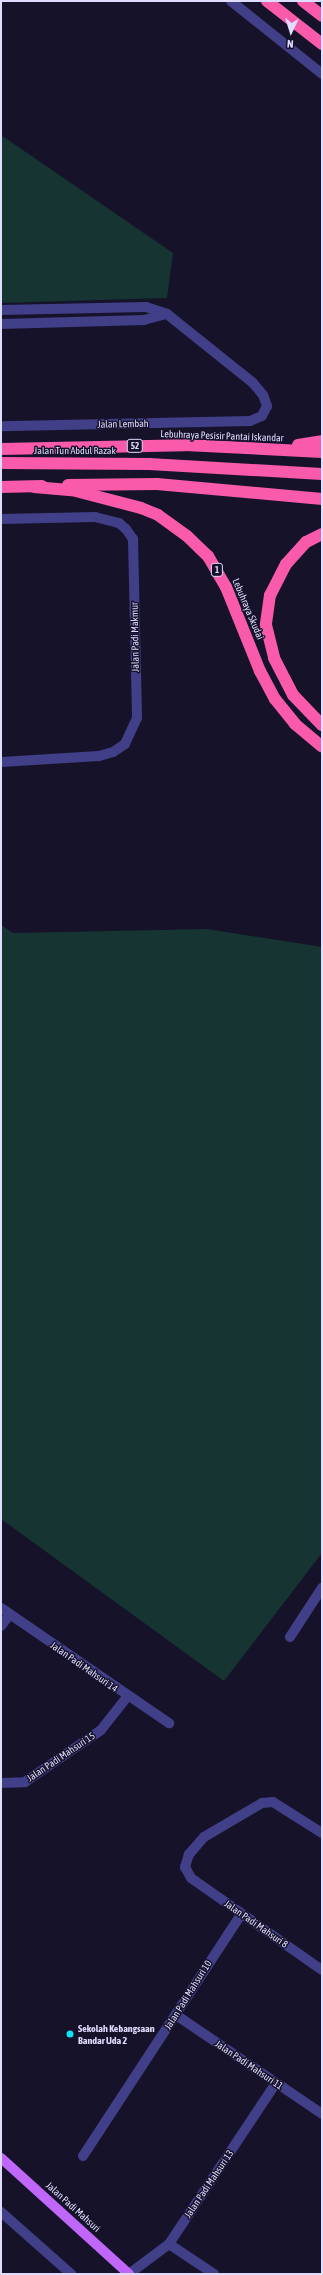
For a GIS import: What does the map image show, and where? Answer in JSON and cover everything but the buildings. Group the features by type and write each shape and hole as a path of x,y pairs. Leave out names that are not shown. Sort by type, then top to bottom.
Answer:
{"highway":[{"path":"267,1 322,44"},
{"path":"302,1 322,16"},
{"path":"304,30 322,49"},
{"path":"269,449 322,441"},
{"name":"Lebuhraya Pesisir Pantai Iskandar","path":"1,449 185,445 322,452"},
{"name":"Jalan Tun Abdul Razak","path":"1,463 149,464 322,474"},
{"path":"34,487 157,484 322,499"},
{"name":"1","path":"1,487 34,487"},
{"name":"Lebuhraya Skudai","path":"34,487 72,490 141,508 158,515 187,536 208,556 226,587 260,671 275,699 295,724 322,747"},
{"path":"322,534 306,542 286,564 270,595 266,625 274,658 293,695 322,725"}],"main road":[{"name":"Jalan Padi Mahsuri","path":"1,2158 129,2274"}],"street":[{"path":"231,1 322,74"},
{"name":"Jalan Lembah","path":"1,310 146,307 167,314 254,382 266,400 265,412 262,416 250,421 1,426"},
{"path":"38,309 38,323"},
{"path":"1,324 144,320 167,314"},
{"name":"Jalan Padi Makmur","path":"1,519 95,517 119,523 126,529 133,539 137,718 132,733 125,744 113,752 99,756 1,762"},
{"path":"290,1637 322,1588"},
{"name":"Jalan Padi Mahsuri 14","path":"1,1608 127,1697 169,1723"},
{"path":"1,1626 10,1614"},
{"name":"Jalan Padi Mahsuri 15","path":"1,1783 25,1782 57,1761 101,1730 127,1697"},
{"name":"Jalan Padi Mahsuri 8","path":"322,1833 273,1802 262,1803 204,1837 187,1861 185,1867 191,1878 322,1970"},
{"name":"Jalan Padi Mahsuri 10","path":"83,2156 242,1915"},
{"name":"Jalan Padi Mahsuri 11","path":"176,2015 322,2114"},
{"name":"Jalan Padi Mahsuri 13","path":"129,2274 169,2244 276,2083"},
{"path":"1,2212 71,2274"},
{"path":"169,2244 214,2274"}],"green space":[{"path":"1,135 173,253 167,298 1,303"},
{"path":"1,925 13,933 207,929 322,947 322,1553 224,1681 1,1519"}],"place":[{"name":"Sekolah Kebangsaan Bandar Uda 2","path":"70,2034"}]}
